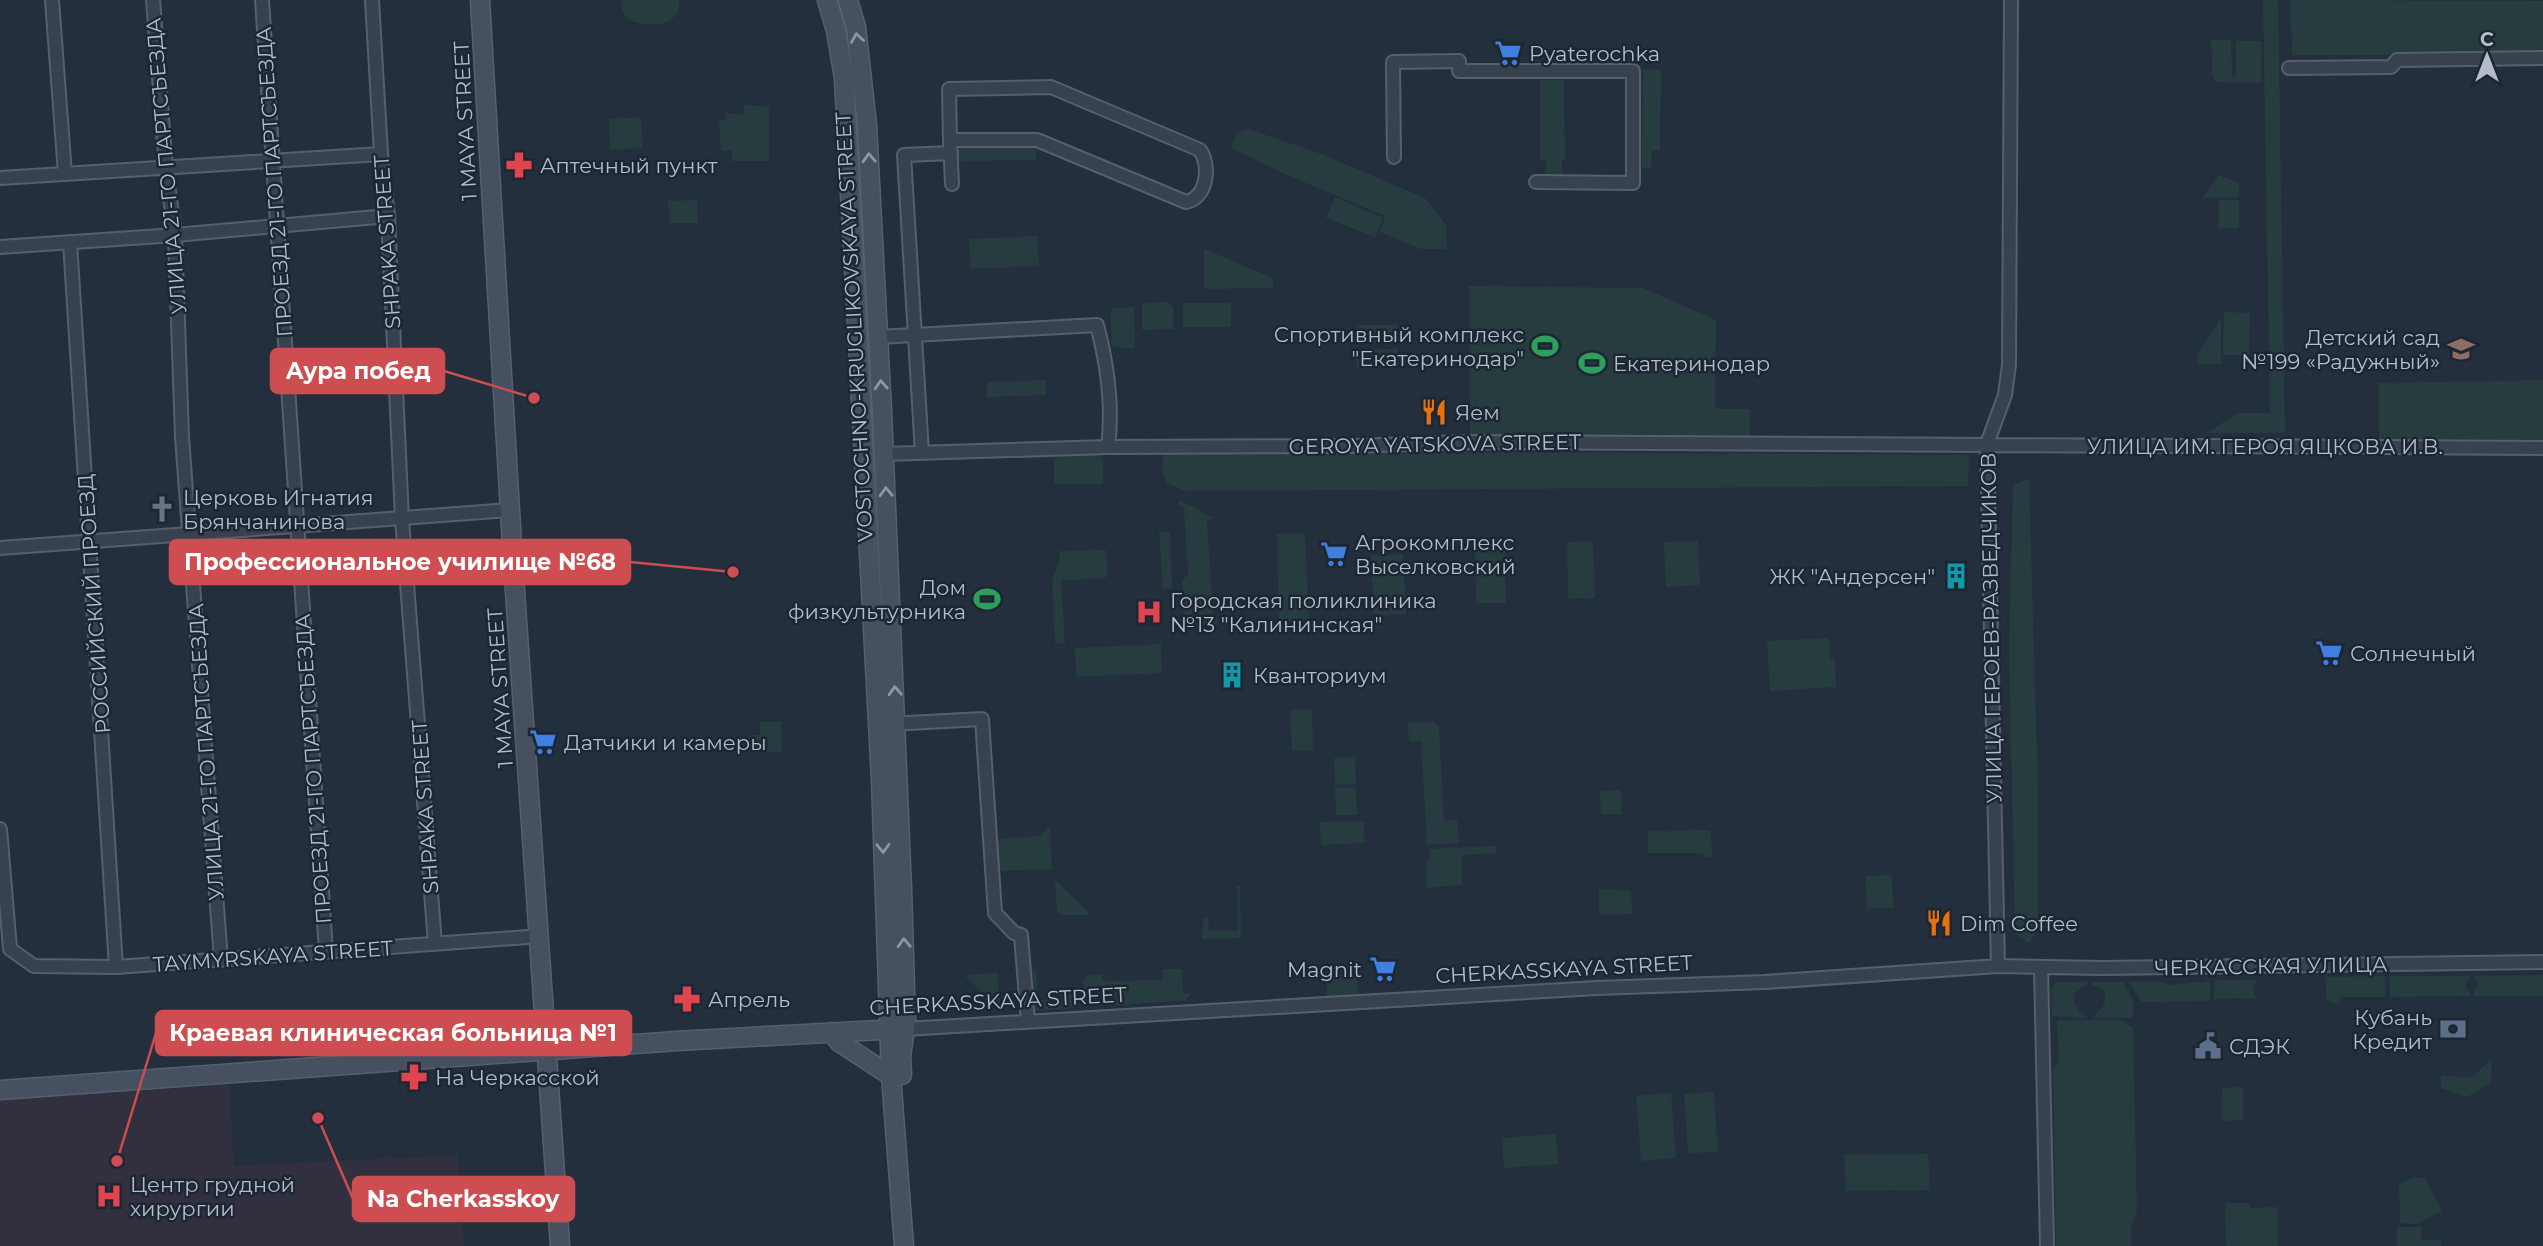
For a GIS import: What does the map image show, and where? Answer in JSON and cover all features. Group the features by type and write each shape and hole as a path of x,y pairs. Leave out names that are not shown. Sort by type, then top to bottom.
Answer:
{"street":[{"path":"52,0 65,174"},
{"name":"УЛИЦА 21-ГО ПАРТСЪЕЗДА","path":"153,0 166,169 176,234 182,437 221,960"},
{"name":"ПРОЕЗД 21-ГО ПАРТСЪЕЗДА","path":"262,0 326,951"},
{"name":"SHPAKA STREET","path":"372,0 381,154 388,216 402,519 435,944"},
{"name":"1 MAYA STREET","path":"480,0 510,510 560,1246"},
{"path":"827,0 836,31 844,78 887,724 982,719 995,913 1014,933 1021,935 1028,1022"},
{"name":"VOSTOCHNO-KRUGLIKOVSKAYA STREET","path":"848,0 856,27 868,136 884,454 887,724 897,1029 916,1246"},
{"name":"УЛИЦА ГЕРОЕВ-РАЗВЕДЧИКОВ","path":"1998,966 1987,444 2005,395 2009,365 2011,0"},
{"path":"2289,68 2391,66 2397,60 2543,58"},
{"path":"1394,156 1393,62 1459,61 1459,71 1633,71 1633,183 1536,182"},
{"path":"844,78 862,77"},
{"path":"922,453 904,155 950,147 1037,140 1186,202 1200,196 1205,162 1200,150 1051,87 949,89 950,147 952,184"},
{"path":"0,178 381,154"},
{"path":"0,247 388,216"},
{"name":"РОССИЙСКИЙ ПРОЕЗД","path":"70,242 116,967"},
{"path":"878,337 1097,325 1105,355 1108,447"},
{"name":"GEROYA YATSKOVA STREET","path":"884,454 1108,447 1353,446 1462,442 1987,444"},
{"name":"УЛИЦА ИМ. ГЕРОЯ ЯЦКОВА И.В.","path":"1987,444 2543,448"},
{"path":"0,548 510,510"},
{"name":"TAYMYRSKAYA STREET","path":"0,829 10,949 34,966 116,967 541,936"},
{"name":"ЧЕРКАССКАЯ УЛИЦА","path":"1998,966 2041,968 2543,962"},
{"name":"CHERKASSKAYA STREET","path":"0,1090 831,1032 1597,988 1765,982 1998,966"},
{"path":"2041,968 2047,1246"},
{"name":"VOSTOCHNO-KRUGLIKOVSKAYA STREET","path":"897,1029 891,1076 904,1246"},
{"path":"831,1032 839,1042 891,1076"}],"shaded area":[{"path":"229,1085 234,1166 458,1155 464,1246 0,1246 0,1100"}],"green space":[{"path":"622,0 679,0 674,17 666,22 647,24 630,20 624,14"},
{"path":"2263,0 2278,0 2285,433 2206,433 2238,413 2270,413"},
{"path":"2290,0 2543,1 2543,52 2292,55"},
{"path":"2211,40 2231,40 2232,77 2236,76 2236,41 2261,41 2261,83 2215,82 2212,75"},
{"path":"1643,69 1661,70 1660,150 1652,151 1651,168 1642,168"},
{"path":"1540,80 1564,80 1565,160 1562,160 1562,175 1546,175 1546,160 1540,160"},
{"path":"744,104 769,107 769,161 732,161 732,150 721,151 719,121 726,120 726,113 744,115"},
{"path":"641,117 643,148 610,150 609,119"},
{"path":"1249,129 1324,155 1425,198 1446,225 1447,249 1421,249 1380,232 1385,216 1231,148 1236,133"},
{"path":"1036,143 1036,160 959,161 959,145"},
{"path":"2219,175 2239,183 2239,197 2202,198"},
{"path":"1335,197 1383,218 1375,237 1326,218"},
{"path":"697,200 698,223 670,223 668,201"},
{"path":"2219,200 2239,200 2239,228 2219,229"},
{"path":"1037,236 1039,266 971,269 969,239"},
{"path":"1204,249 1273,278 1273,288 1204,289"},
{"name":"Екатеринодар","path":"1469,286 1643,288 1716,320 1715,406 1719,409 1750,409 1750,443 1470,442"},
{"path":"1168,302 1173,307 1173,329 1142,330 1142,303"},
{"path":"1183,303 1231,303 1231,327 1183,327"},
{"path":"1134,307 1135,348 1112,346 1110,317 1113,308"},
{"path":"2224,312 2250,313 2249,355 2223,355"},
{"path":"2221,318 2221,364 2197,364 2197,354"},
{"path":"1357,325 1397,325 1397,344 1357,343"},
{"path":"1398,349 1398,367 1356,367 1356,350"},
{"path":"1046,380 1046,395 987,397 987,382"},
{"path":"2543,380 2543,445 2379,443 2379,383"},
{"path":"1164,450 1969,455 1968,486 1184,491 1166,482 1162,470"},
{"path":"1060,453 1094,453 1103,458 1103,484 1054,484 1054,461"},
{"path":"2029,479 2038,792 2038,929 2029,943 2015,933 2009,649 2013,485"},
{"path":"1180,500 1213,518 1207,521 1213,617 1218,619 1218,624 1188,626 1184,623 1182,580 1188,575 1184,507 1178,505"},
{"path":"1159,532 1170,532 1172,588 1163,589"},
{"path":"1305,533 1309,620 1279,621 1277,534"},
{"path":"1593,541 1595,598 1568,599 1567,542"},
{"path":"1698,541 1700,585 1666,587 1664,542"},
{"path":"1475,548 1505,548 1506,603 1476,603"},
{"path":"1106,550 1108,573 1105,578 1061,581 1065,644 1055,643 1052,581 1060,551"},
{"path":"1403,554 1406,614 1374,616 1371,556"},
{"path":"1829,638 1830,658 1835,659 1836,687 1770,691 1767,641"},
{"path":"1161,644 1162,673 1076,677 1075,648"},
{"path":"1312,709 1313,750 1292,751 1290,710"},
{"path":"781,721 782,752 750,753 749,735 760,735 760,722"},
{"path":"1434,722 1439,727 1444,821 1457,820 1459,843 1427,845 1421,741 1409,741 1408,723"},
{"path":"1355,757 1356,784 1335,785 1334,758"},
{"path":"1356,787 1357,815 1336,815 1335,788"},
{"path":"1621,790 1622,814 1601,814 1600,791"},
{"path":"1364,821 1365,843 1321,845 1320,822"},
{"path":"1050,826 1052,869 997,871 995,843 998,839 1039,836"},
{"path":"1710,830 1713,857 1702,853 1648,853 1648,831"},
{"path":"1495,846 1496,853 1462,855 1462,885 1427,888 1426,861 1430,857 1430,849"},
{"path":"1892,875 1893,908 1867,909 1865,876"},
{"path":"1055,880 1091,915 1061,915 1057,911"},
{"path":"1237,886 1240,886 1241,938 1202,939 1204,917 1208,917 1209,931 1238,930"},
{"path":"1599,889 1631,891 1632,914 1599,915"},
{"path":"1163,969 1182,969 1183,994 1191,994 1185,1001 1086,1007 1083,979 1088,975 1102,974 1103,981 1163,980"},
{"path":"1036,970 1038,1000 1068,998 1068,994 1073,994 1073,1008 1032,1011 1029,971"},
{"path":"997,973 1001,1011 964,975"},
{"path":"2543,975 2543,996 2474,996 2478,986 2474,976"},
{"path":"2385,976 2385,997 2340,997 2340,1004 2331,1003 2326,998 2326,977"},
{"path":"2390,976 2470,976 2465,986 2470,996 2390,997"},
{"path":"1357,978 1359,996 1327,997 1327,979"},
{"path":"2215,980 2257,980 2252,989 2257,998 2214,999"},
{"path":"2159,981 2167,985 2210,981 2210,1001 2142,1002 2129,982"},
{"path":"2057,982 2087,982 2076,992 2074,1001 2087,1018 2052,1016 2051,987"},
{"path":"2091,982 2123,982 2133,1000 2133,1018 2092,1018 2103,1007 2105,995 2103,990"},
{"path":"2119,1019 2132,1027 2133,1031 2137,1211 2131,1224 2131,1246 2056,1246 2053,1066 2059,1060 2057,1021"},
{"path":"2492,1059 2491,1083 2467,1097 2441,1088 2441,1076 2472,1077"},
{"path":"2243,1087 2243,1120 2221,1121 2222,1088"},
{"path":"1714,1092 1718,1152 1688,1153 1684,1094"},
{"path":"1671,1093 1676,1158 1641,1161 1636,1096"},
{"path":"1556,1134 1558,1164 1504,1168 1502,1138"},
{"path":"1928,1154 1930,1190 1846,1191 1844,1155"},
{"path":"2414,1177 2425,1178 2442,1211 2418,1224 2400,1223 2399,1184"},
{"path":"2225,1203 2249,1203 2250,1208 2277,1207 2278,1246 2226,1246"},
{"path":"2397,1227 2421,1227 2421,1240 2441,1240 2441,1246 2397,1246"}],"place":[{"name":"Pyaterochka","path":"1508,53"},
{"name":"Аптечный пункт","path":"519,165"},
{"name":"Спортивный комплекс \"Екатеринодар\"","path":"1545,346"},
{"name":"Детский сад №199 «Радужный»","path":"2461,349"},
{"name":"Екатеринодар","path":"1592,363"},
{"name":"Аура побед","path":"534,398"},
{"name":"Яем","path":"1434,412"},
{"name":"Церковь Игнатия Брянчанинова","path":"162,509"},
{"name":"Агрокомплекс Выселковский","path":"1334,554"},
{"name":"Профессиональное училище №68","path":"733,572"},
{"name":"ЖК \"Андерсен\"","path":"1956,576"},
{"name":"Дом физкультурника","path":"987,599"},
{"name":"Городская поликлиника №13 \"Калининская\"","path":"1149,612"},
{"name":"Солнечный","path":"2329,653"},
{"name":"Кванториум","path":"1232,675"},
{"name":"Датчики и камеры","path":"543,742"},
{"name":"Dim Coffee","path":"1939,923"},
{"name":"Magnit","path":"1383,969"},
{"name":"Апрель","path":"687,999"},
{"name":"Кубань Кредит","path":"2453,1029"},
{"name":"СДЭК","path":"2208,1046"},
{"name":"На Черкасской","path":"414,1077"},
{"name":"Na Cherkasskoy","path":"318,1118"},
{"name":"Краевая клиническая больница №1","path":"117,1161"},
{"name":"Центр грудной хирургии","path":"109,1196"}]}
